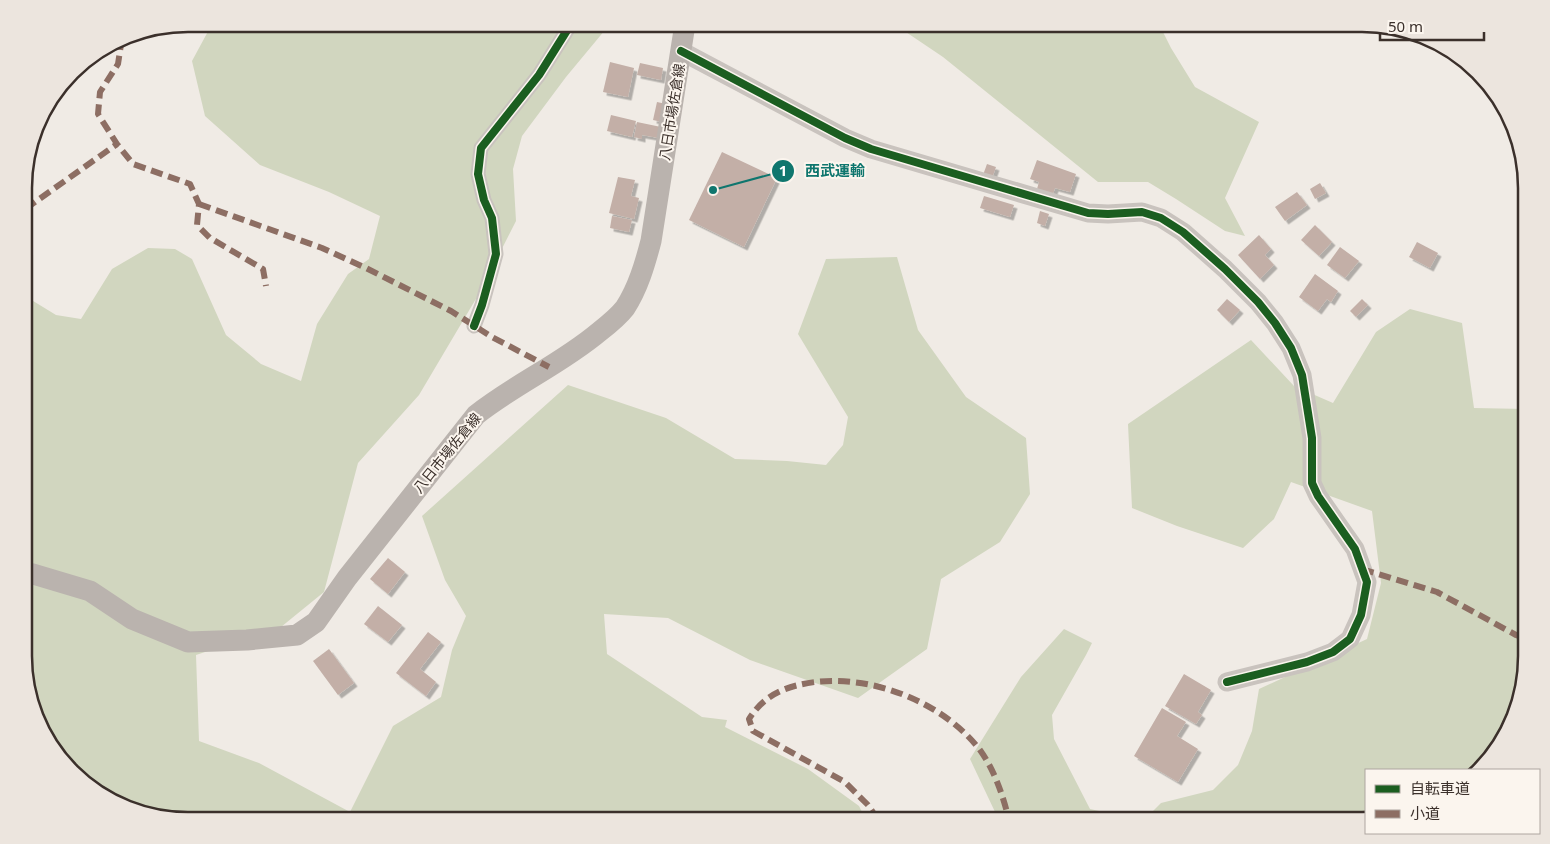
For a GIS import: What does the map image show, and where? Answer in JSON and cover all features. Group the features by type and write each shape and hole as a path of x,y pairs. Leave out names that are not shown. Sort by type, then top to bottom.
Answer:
{"main road":[{"name":"八日市場佐倉線","path":"32,574 90,591 132,619 188,642 247,640 297,635 316,622 347,578 476,415 498,397 568,356 596,335 624,310 644,270 651,241 685,32"}],"street":[{"path":"474,326 482,305 496,254 492,218 484,200 478,174 481,148 539,76 566,32"},
{"path":"681,51 846,138 871,149 1088,213 1142,212 1161,218 1183,232 1225,269 1258,302 1275,323 1291,348 1302,375 1312,438 1312,482 1318,496 1355,549 1367,582 1361,615 1350,639 1332,652 1307,662 1227,682"}],"green space":[{"path":"208,32 603,32 566,77 522,136 513,169 516,221 480,292 419,395 358,463 324,592 281,627 196,655 199,741 259,763 350,812 188,812 158,809 138,803 102,785 71,758 49,725 35,686 32,656 33,301 56,315 81,319 112,269 148,248 175,249 192,259 226,335 261,364 301,381 317,324 348,274 369,259 380,216 329,192 260,165 205,116 192,61"},
{"path":"906,32 1163,32 1195,87 1259,122 1225,198 1245,236 1225,231 1148,182 1098,182 943,57"},
{"path":"897,257 918,330 966,397 1026,438 1030,494 1000,542 941,579 927,649 858,698 750,660 668,618 604,614 607,654 702,717 727,720 725,727 808,769 859,806 862,811 350,812 393,726 441,697 452,650 466,616 445,580 422,516 568,385 666,418 735,459 826,465 843,445 848,417 798,334 826,259"},
{"path":"1410,309 1462,323 1474,408 1518,409 1518,656 1512,696 1501,725 1479,758 1468,769 1365,769 1365,811 1153,811 1161,803 1213,790 1238,765 1252,731 1259,689 1367,639 1381,583 1372,511 1291,482 1274,519 1243,548 1177,526 1132,508 1128,424 1251,340 1294,386 1333,403 1376,332"},
{"path":"1064,629 1092,643 1052,715 1054,739 1090,809 1100,811 995,811 970,759 1021,677"}],"building":[{"path":"610,62 634,68 628,97 603,92"},
{"path":"640,63 663,68 661,80 637,75"},
{"path":"657,102 666,104 662,122 653,120"},
{"path":"611,115 636,121 632,137 607,131"},
{"path":"637,122 661,127 659,138 642,135 642,139 634,137"},
{"path":"722,152 777,178 744,247 689,220"},
{"path":"1037,160 1076,174 1070,192 1055,188 1053,194 1037,189 1039,182 1030,179"},
{"path":"987,164 996,167 992,178 983,175"},
{"path":"618,177 635,180 631,196 639,198 634,219 609,213"},
{"path":"1320,183 1326,193 1315,199 1310,189"},
{"path":"1297,192 1307,205 1285,221 1275,207"},
{"path":"984,196 1014,205 1010,217 980,208"},
{"path":"1040,211 1049,214 1045,226 1037,223"},
{"path":"612,216 632,220 629,232 610,228"},
{"path":"1315,225 1332,242 1319,256 1301,240"},
{"path":"1259,235 1271,249 1265,255 1274,265 1260,279 1238,255"},
{"path":"1417,242 1438,253 1430,268 1409,257"},
{"path":"1340,247 1359,261 1345,278 1327,265"},
{"path":"1315,274 1338,291 1331,302 1327,299 1318,311 1299,297"},
{"path":"1227,299 1240,310 1229,322 1217,310"},
{"path":"1362,299 1368,305 1356,317 1350,311"},
{"path":"388,558 405,572 388,594 370,579"},
{"path":"378,606 402,625 388,642 364,624"},
{"path":"428,632 441,642 420,669 436,682 426,696 396,673"},
{"path":"329,649 354,683 338,695 313,661"},
{"path":"1184,674 1211,690 1198,712 1202,715 1196,724 1165,706"},
{"path":"1162,708 1186,722 1177,736 1198,749 1178,782 1134,756"}],"marked path":[{"path":"120,48 118,64 100,92 98,114 117,144 133,164 190,184 199,204 197,225 210,238 263,269 266,286"},
{"path":"33,203 117,144"},
{"path":"199,204 322,248 366,268 451,311 492,337 549,367"},
{"path":"1362,569 1437,592 1518,636"},
{"path":"872,811 845,782 753,731 749,719 755,710 769,697 777,693 795,686 815,682 861,683 884,688 906,696 928,706 947,719 965,733 980,750 998,784 1007,811"}],"cycle path":[{"path":"474,326 482,305 496,254 492,218 484,200 478,174 481,148 539,75 566,32"},
{"path":"681,51 845,138 871,149 1088,213 1142,212 1161,218 1183,232 1225,269 1258,302 1275,323 1291,348 1302,375 1312,438 1312,483 1318,496 1355,549 1367,582 1361,615 1350,639 1333,652 1307,662 1227,682"}],"place":[{"name":"西武運輸","path":"713,190"}]}
